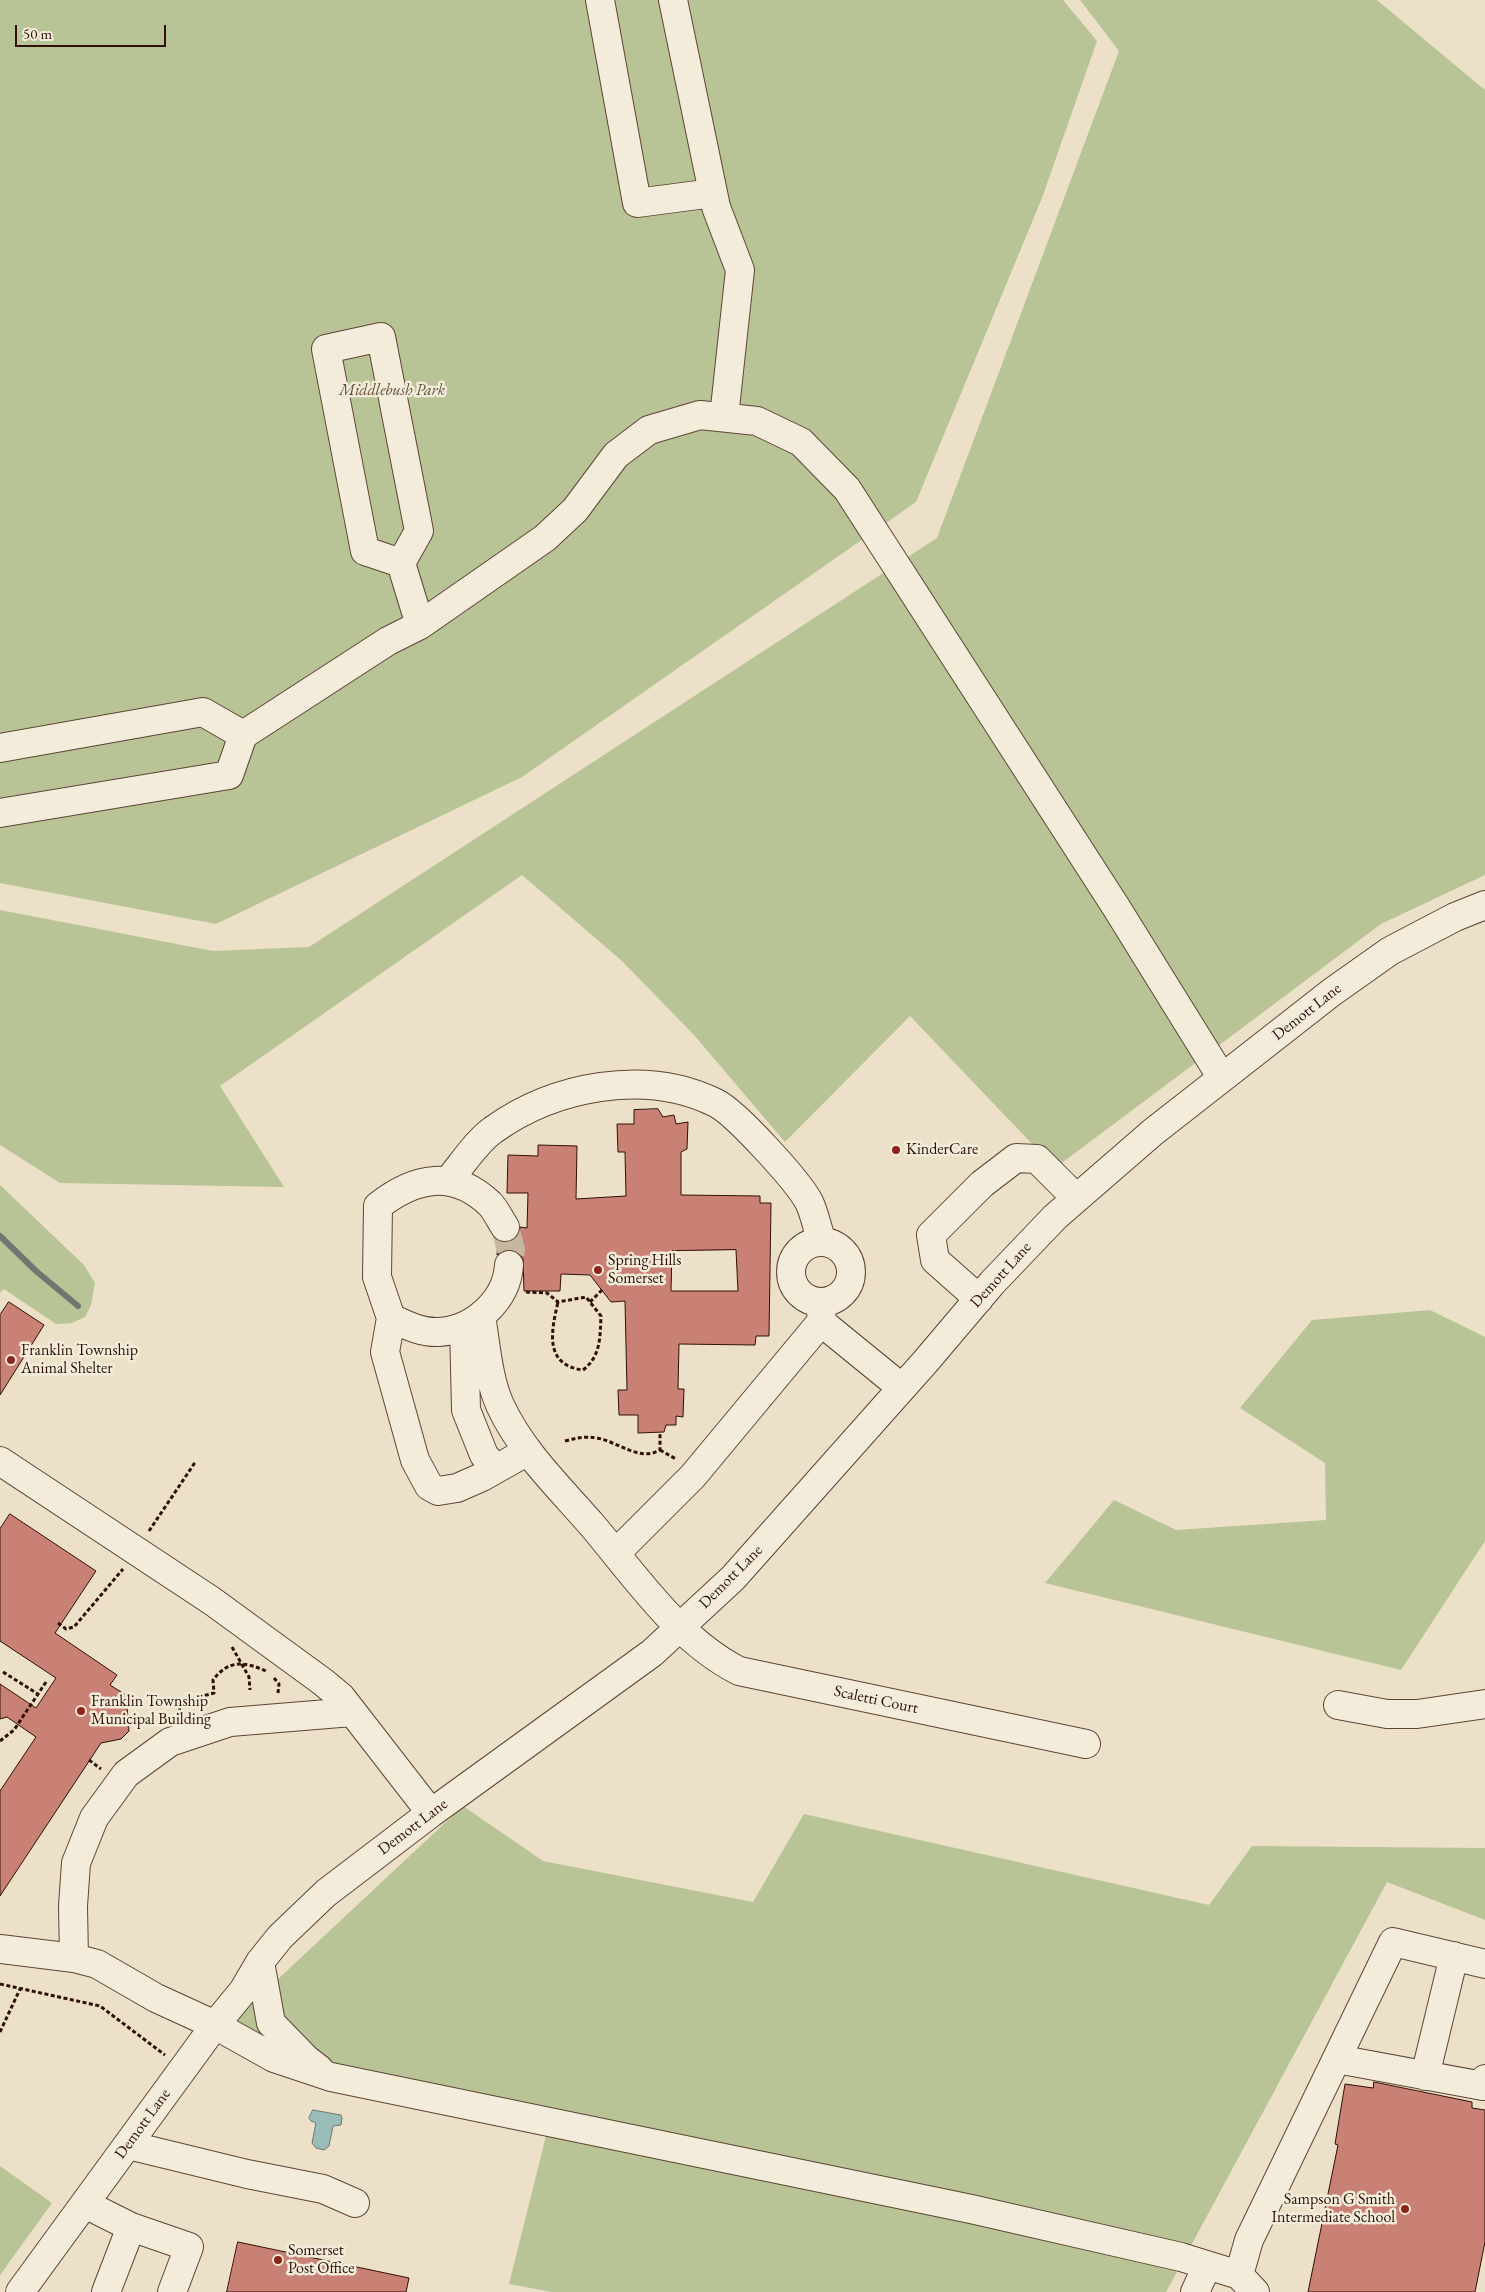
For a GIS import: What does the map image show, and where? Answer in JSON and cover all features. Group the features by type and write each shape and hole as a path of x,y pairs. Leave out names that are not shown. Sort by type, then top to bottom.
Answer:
{"street":[{"path":"600,0 637,203 713,193"},
{"path":"673,0 713,193 740,270 724,417"},
{"path":"401,563 365,551 326,349 381,337 419,531 401,563 420,625"},
{"path":"0,813 229,775 243,735 388,641 420,625 546,538 575,510 616,455 649,430 700,415 757,421 801,442 847,489 1116,906 1222,1078"},
{"path":"0,748 203,712 243,735"},
{"name":"Demott Lane","path":"20,2292 215,2025 243,1990 260,1962 280,1937 326,1893 431,1813 652,1653 733,1578 902,1388 978,1299 1055,1217 1153,1132 1332,992 1390,951 1455,917 1485,905"},
{"path":"448,1181 491,1132 516,1115 557,1098 598,1088 627,1084 662,1086 693,1092 718,1104 738,1119 783,1168 808,1201 822,1241"},
{"path":"978,1299 934,1260 931,1235 982,1184 1016,1158 1037,1159 1076,1198"},
{"path":"505,1227 491,1205 471,1190 448,1181 422,1181 398,1190 378,1206 377,1277 391,1318 385,1352 415,1460 428,1486 438,1490 457,1488 528,1451"},
{"path":"616,1553 693,1476 822,1313 835,1299 843,1294 852,1276 848,1256 832,1243 822,1241 802,1248 795,1256 791,1275 799,1292 806,1298 822,1313 902,1388"},
{"path":"391,1318 414,1328 439,1332 472,1321 498,1298 508,1275 509,1265"},
{"path":"472,1321 466,1410 484,1455 496,1469"},
{"name":"Scaletti Court","path":"472,1321 500,1404 519,1441 680,1627 716,1660 739,1671 1086,1744"},
{"path":"0,1461 212,1601 324,1682 341,1697 431,1813"},
{"path":"1338,1705 1394,1714 1417,1714 1485,1704"},
{"path":"74,1958 73,1906 76,1863 94,1818 126,1774 170,1742 230,1722 352,1712"},
{"path":"0,1949 74,1958 98,1964 156,1998 215,2025 274,2058 331,2077 971,2209 1181,2257 1207,2266 1247,2284 1249,2240 1393,1942 1485,1964"},
{"path":"1425,2076 1454,1956"},
{"path":"260,1962 271,2023 306,2059 331,2077"},
{"path":"1337,2059 1483,2086 1485,2079"},
{"path":"128,2145 247,2174 323,2189 355,2203"},
{"path":"85,2204 131,2228 188,2247 172,2292"},
{"path":"106,2292 131,2228"},
{"path":"1195,2292 1207,2266"}],"path":[{"path":"590,1302 602,1290"},
{"path":"518,1291 547,1293 558,1302 586,1297 601,1316 599,1349 593,1363 583,1370 570,1368 559,1362 554,1349 554,1318 558,1302"},
{"path":"565,1441 581,1437 597,1438 642,1454 651,1455 660,1450 660,1432"},
{"path":"149,1532 196,1461"},
{"path":"58,1624 66,1629 74,1627 127,1564"},
{"path":"3,1672 38,1694"},
{"path":"0,1741 14,1730 46,1682"},
{"path":"0,1984 100,2006 165,2055"},
{"path":"0,2032 20,1989"}],"green space":[{"name":"Middlebush Park","path":"0,0 1063,0 1097,41 1042,198 916,502 522,777 216,924 0,883"},
{"path":"1080,0 1377,0 1485,90 1485,875 1381,924 1055,1168 910,1016 785,1142 694,1035 622,961 522,875 220,1086 284,1187 60,1183 0,1145 0,910 213,951 309,947 937,538 1119,51"},
{"path":"0,1185 84,1265 95,1283 91,1305 85,1317 72,1323 56,1324 4,1289 0,1293"},
{"path":"1430,1310 1485,1337 1485,1541 1401,1670 1045,1583 1114,1500 1176,1530 1326,1520 1325,1463 1240,1408 1312,1320"},
{"path":"463,1806 543,1861 753,1902 804,1814 1209,1905 1252,1846 1485,1848 1485,1920 1387,1882 1166,2292 552,2292 509,2284 551,2116 215,2038"},
{"path":"0,2166 52,2203 0,2275"}],"water":[{"path":"313,2110 341,2115 342,2118 341,2125 333,2126 329,2146 324,2150 316,2148 312,2143 316,2123 309,2118"}],"building":[{"name":"Spring Hills Somerset","path":"658,1109 663,1117 674,1115 676,1124 688,1122 687,1149 681,1152 681,1195 760,1196 760,1203 771,1203 769,1336 756,1336 755,1345 679,1344 678,1389 684,1389 683,1417 676,1416 676,1425 666,1425 664,1432 638,1433 638,1415 619,1415 618,1390 627,1390 625,1301 611,1302 590,1275 561,1274 560,1291 524,1291 523,1259 519,1253 512,1250 504,1250 497,1255 498,1241 506,1243 513,1240 519,1234 520,1227 527,1228 528,1193 507,1193 508,1155 538,1156 538,1145 577,1146 576,1199 626,1196 625,1152 618,1152 617,1124 634,1124 634,1110","holes":["736,1250 738,1291 671,1291 672,1251"]},
{"name":"Franklin Township Animal Shelter","path":"9,1302 44,1325 0,1395 0,1315"},
{"name":"Franklin Township Municipal Building","path":"10,1514 96,1571 55,1633 117,1675 110,1685 126,1695 129,1731 121,1739 101,1743 0,1896 0,1791 36,1737 7,1717 0,1719 0,1684 36,1708 56,1678 0,1641 0,1529"},
{"name":"Sampson G Smith Intermediate School","path":"1374,2082 1472,2102 1472,2108 1485,2110 1485,2242 1475,2292 1308,2292 1338,2145 1335,2144 1345,2084 1373,2088"},
{"name":"Somerset Post Office","path":"238,2242 409,2278 406,2292 227,2292"}],"waterway":[{"path":"0,1236 36,1271 78,1306"}],"tunnel":[{"path":"505,1227 511,1250 509,1265"}],"place":[{"name":"KinderCare","path":"896,1150"},
{"name":"Spring Hills Somerset","path":"598,1270"},
{"name":"Franklin Township Animal Shelter","path":"11,1360"},
{"name":"Franklin Township Municipal Building","path":"81,1711"},
{"name":"Sampson G Smith Intermediate School","path":"1405,2209"},
{"name":"Somerset Post Office","path":"278,2260"}]}
